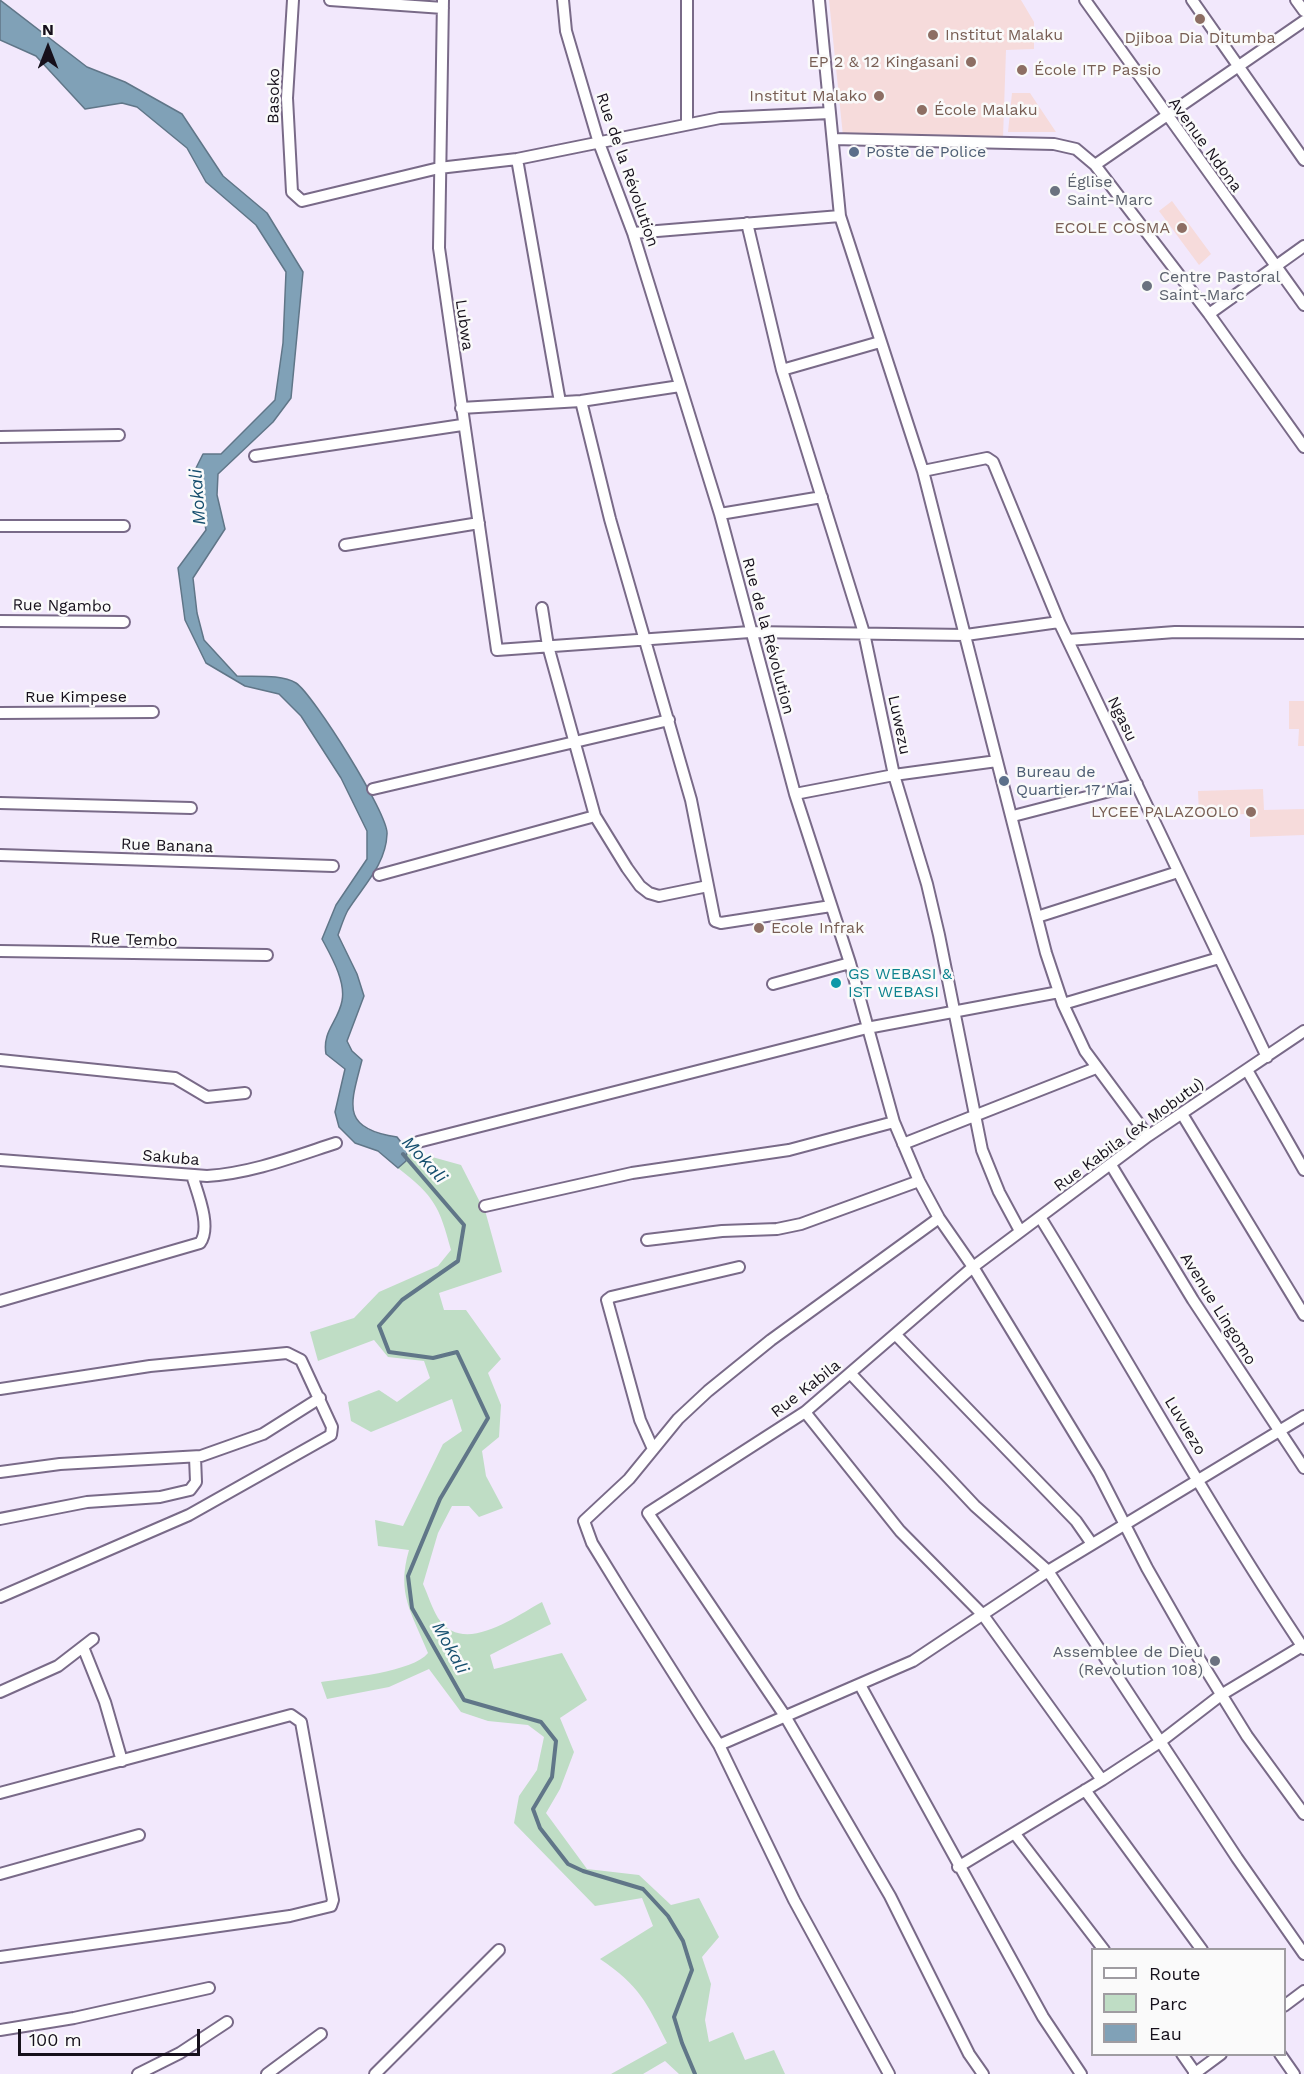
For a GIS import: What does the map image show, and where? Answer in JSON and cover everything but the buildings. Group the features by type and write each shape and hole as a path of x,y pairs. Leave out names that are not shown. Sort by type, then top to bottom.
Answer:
{"street":[{"name":"Basoko","path":"293,0 287,98 292,192 298,200 439,168"},
{"path":"330,0 443,4"},
{"name":"Rue de la Révolution","path":"563,0 566,31 599,143 633,233 720,514 795,794 850,963 894,1122 919,1181 939,1218 973,1267 1087,1454 1221,1695 1247,1736 1304,1814"},
{"path":"687,0 687,123"},
{"path":"819,0 840,216 923,471 1059,992 1096,1068 1148,1136"},
{"name":"Avenue Ndona","path":"1085,0 1166,117 1304,306"},
{"path":"1191,0 1304,160"},
{"path":"1296,0 1304,11"},
{"name":"Lubwa","path":"443,4 438,248 462,425 499,651 548,646"},
{"path":"1095,165 1239,68 1304,21"},
{"path":"439,168 518,159 720,118 830,113"},
{"path":"833,139 1068,146 1084,154 1095,165 1209,314 1304,447"},
{"path":"518,159 560,402"},
{"path":"633,233 840,216"},
{"name":"Luwezu","path":"747,223 782,370 864,633 894,775 927,884 956,1013 975,1116 989,1171 1020,1231"},
{"path":"1209,314 1304,246"},
{"path":"782,370 880,342"},
{"path":"461,408 580,401 680,386"},
{"path":"580,401 610,519 691,800 715,921 721,923 831,906"},
{"path":"255,456 462,425"},
{"path":"0,437 119,435"},
{"name":"Ngasu","path":"923,471 987,458 993,462 1059,622 1267,1057"},
{"path":"720,514 822,497"},
{"path":"345,545 479,523"},
{"path":"0,526 124,526"},
{"path":"542,608 548,646 595,816 627,868 640,886 649,892 659,896 708,886"},
{"name":"Rue Ngambo","path":"0,621 124,622"},
{"path":"548,646 750,632 966,635 1059,622"},
{"path":"1068,640 1175,632 1304,633"},
{"name":"Rue Kimpese","path":"0,713 153,712"},
{"path":"373,789 669,720"},
{"path":"795,794 894,775 997,761"},
{"path":"1012,816 1137,784"},
{"path":"0,803 191,808"},
{"path":"379,875 595,816"},
{"name":"Rue Banana","path":"0,855 333,866"},
{"path":"1038,917 1179,872"},
{"name":"Rue Tembo","path":"0,951 195,956 267,955"},
{"path":"1063,1004 1219,958"},
{"path":"773,984 850,963"},
{"path":"418,1142 867,1028 1059,992"},
{"name":"Rue Kabila (ex Mobutu)","path":"973,1267 1148,1136 1304,1031"},
{"path":"0,1060 175,1078 207,1098 245,1093"},
{"path":"903,1144 1096,1068"},
{"path":"1247,1070 1304,1170"},
{"path":"1182,1114 1304,1315"},
{"path":"485,1206 632,1173 789,1150 894,1122"},
{"name":"Sakuba","path":"0,1160 192,1174 233,1174 336,1143"},
{"name":"Avenue Lingomo","path":"1111,1165 1278,1431 1304,1468"},
{"path":"0,1301 200,1243 205,1226 192,1174"},
{"path":"647,1240 722,1231 777,1229 801,1224 919,1181"},
{"name":"Luvuezo","path":"1041,1217 1199,1479 1254,1575 1303,1647"},
{"path":"889,2074 794,1900 719,1746 592,1543 584,1521 629,1479 685,1412 708,1391 771,1340 939,1218"},
{"path":"653,1449 640,1420 607,1300 611,1297 739,1267"},
{"name":"Rue Kabila","path":"785,1716 650,1518 650,1510 735,1459 805,1412 973,1267"},
{"path":"896,1335 1076,1521 1092,1544"},
{"path":"0,1389 150,1366 279,1353 294,1355 301,1360 331,1422 331,1435 189,1515 0,1597"},
{"path":"851,1374 967,1498 1048,1571 1160,1742 1304,1954"},
{"path":"0,1472 60,1464 195,1456 229,1449 263,1434 320,1398"},
{"path":"805,1412 879,1508 983,1615 1102,1780"},
{"path":"719,1746 888,1674 936,1647 1048,1571 1304,1416"},
{"path":"0,1519 87,1502 160,1497 190,1490 196,1482 195,1456"},
{"path":"0,1692 58,1666 93,1639"},
{"path":"83,1647 105,1702 122,1761"},
{"path":"958,1867 1102,1780 1160,1742 1221,1695 1303,1647"},
{"path":"860,1685 958,1867 1043,2017 1081,2074"},
{"path":"0,1793 291,1715 297,1717 301,1722 333,1900 331,1906 290,1916 0,1957"},
{"path":"785,1716 890,1896 969,2054 983,2074"},
{"path":"1085,1790 1201,1948"},
{"path":"1015,1834 1102,1948"},
{"path":"0,1874 139,1835"},
{"path":"375,2074 499,1950"},
{"path":"0,2030 74,2018 209,1988"},
{"path":"1286,2005 1304,1991"},
{"path":"138,2074 180,2053 227,2022"},
{"path":"267,2074 321,2034"},
{"path":"1183,2056 1195,2074 1220,2056"},
{"path":"1281,2056 1294,2074"}],"shaded area":[{"name":"Institut Malaku","path":"829,0 1021,0 1034,22 1034,49 1006,50 1003,138 843,136"},
{"path":"1012,93 1030,93 1056,132 1008,132"},
{"name":"ECOLE COSMA","path":"1172,201 1211,254 1199,265 1159,211"},
{"path":"1289,701 1304,701 1304,746 1298,746 1299,729 1289,729"},
{"name":"LYCEE PALAZOOLO","path":"1263,789 1264,810 1304,809 1304,835 1250,837 1250,814 1199,815 1198,791"}],"green space":[{"path":"407,1150 461,1165 486,1214 502,1272 439,1293 444,1310 466,1310 501,1359 488,1373 501,1405 499,1437 482,1451 486,1476 503,1508 479,1517 469,1506 452,1506 438,1533 423,1584 432,1606 438,1618 448,1629 461,1634 475,1634 503,1624 542,1602 551,1624 490,1655 494,1669 562,1653 587,1700 560,1718 574,1752 560,1789 546,1813 587,1869 639,1875 671,1905 699,1898 719,1937 702,1957 711,1984 705,2020 709,2042 733,2032 745,2060 774,2050 785,2074 679,2074 665,2061 643,2074 611,2074 667,2043 641,1996 624,1977 600,1959 653,1926 642,1898 595,1906 514,1823 519,1796 537,1770 544,1737 528,1725 488,1721 461,1712 429,1669 389,1687 327,1699 321,1682 394,1669 420,1660 428,1653 405,1591 405,1565 409,1550 378,1546 375,1520 403,1526 443,1444 462,1431 452,1399 371,1432 351,1421 348,1402 379,1390 397,1402 430,1378 424,1361 388,1357 374,1340 318,1361 310,1332 354,1318 379,1292 438,1266 451,1250 434,1203 398,1168 406,1161"}],"water":[{"path":"0,0 87,67 125,82 182,114 223,176 267,213 303,272 291,398 273,422 218,474 217,495 225,529 193,578 197,613 204,640 237,676 283,678 296,683 305,692 349,756 384,823 387,834 383,855 348,910 338,935 357,974 364,996 347,1041 352,1051 362,1060 353,1101 354,1112 366,1128 397,1137 407,1150 406,1161 398,1168 378,1151 355,1143 339,1127 335,1112 345,1069 326,1054 325,1046 328,1033 340,1008 343,993 337,969 322,939 336,905 367,859 367,831 341,778 301,716 279,694 245,686 206,663 185,620 178,568 206,530 195,470 203,454 221,454 275,400 283,343 286,272 256,225 206,182 187,148 137,107 122,103 85,109 36,56 0,40"}],"waterway":[{"name":"Mokali","path":"403,1154 464,1225 458,1261 402,1300 379,1326 389,1352 433,1358 457,1352 488,1418 440,1499 408,1576 412,1608 464,1700 541,1722 556,1741 552,1777 533,1809 540,1828 568,1864 583,1871 643,1889 668,1916 683,1941 692,1970 674,2017 695,2074"}],"place":[{"name":"Djiboa Dia Ditumba","path":"1200,19"},
{"name":"Institut Malaku","path":"933,35"},
{"name":"EP 2 & 12 Kingasani","path":"971,62"},
{"name":"École ITP Passio","path":"1022,70"},
{"name":"Institut Malako","path":"879,96"},
{"name":"École Malaku","path":"922,110"},
{"name":"Poste de Police","path":"854,152"},
{"name":"Église Saint-Marc","path":"1055,191"},
{"name":"ECOLE COSMA","path":"1182,228"},
{"name":"Centre Pastoral Saint-Marc","path":"1147,286"},
{"name":"Bureau de Quartier 17 Mai","path":"1004,781"},
{"name":"LYCEE PALAZOOLO","path":"1251,812"},
{"name":"Ecole Infrak","path":"759,928"},
{"name":"GS WEBASI & IST WEBASI","path":"836,983"},
{"name":"Assemblee de Dieu (Revolution 108)","path":"1215,1661"}]}
